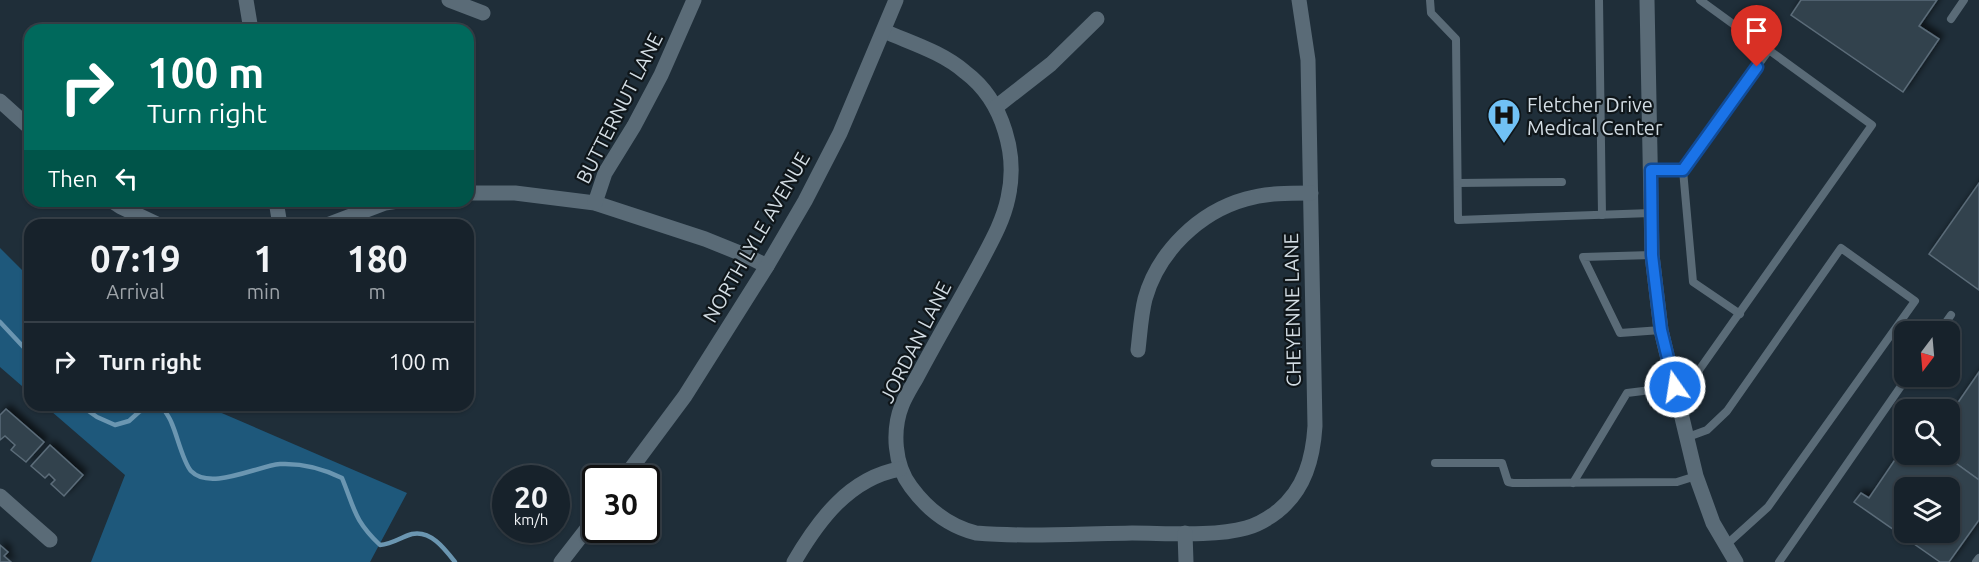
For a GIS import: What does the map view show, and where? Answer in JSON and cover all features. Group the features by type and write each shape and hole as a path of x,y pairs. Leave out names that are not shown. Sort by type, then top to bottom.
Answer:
{"street":[{"path":"246,0 250,24"},
{"path":"449,0 483,13"},
{"name":"BUTTERNUT LANE","path":"595,202 605,173 634,126 661,75 694,0"},
{"name":"NORTH LYLE AVENUE","path":"634,465 685,396 805,201 840,133 896,0"},
{"name":"CHEYENNE LANE","path":"1185,533 1247,528 1258,523 1286,504 1296,492 1307,470 1314,447 1308,60 1299,0"},
{"path":"1647,0 1652,255 1661,330 1696,476 1713,523 1736,562"},
{"path":"996,107 1051,64 1097,19"},
{"name":"JORDAN LANE","path":"884,31 934,52 965,71 981,86 996,107 1008,138 1012,161 1008,199 994,236 902,403 896,442 900,469 916,494 938,517 963,530 976,533 1185,533"},
{"path":"0,101 24,123"},
{"path":"474,194 515,193 595,202 705,238 767,266"},
{"path":"1138,350 1142,312 1149,286 1170,250 1195,225 1222,207 1246,199 1271,194 1311,193"},
{"path":"121,207 146,219"},
{"path":"343,219 375,207"},
{"path":"794,562 813,530 840,500 877,476 900,469"},
{"path":"0,496 50,540"},
{"path":"1185,533 1186,562"},
{"path":"561,562 582,535"}],"lane":[{"path":"1430,0 1431,13 1456,39 1458,220 1651,213"},
{"path":"1599,0 1602,215"},
{"path":"1573,483 1627,393 1675,387 1697,373 1872,124 1700,0"},
{"path":"1951,19 1964,0"},
{"path":"1740,314 1693,282 1683,170 1769,50"},
{"path":"1651,170 1683,170"},
{"path":"1458,183 1562,182"},
{"path":"1688,437 1707,430 1727,411 1841,248 1915,301 1768,507 1726,545"},
{"path":"1652,255 1583,257 1620,333 1661,330"},
{"path":"1947,321 1951,315"},
{"path":"1779,562 1900,387"},
{"path":"1435,463 1502,463 1508,482 1513,483 1677,482 1696,476"},
{"path":"1976,562 1979,558"}],"shaded area":[{"path":"0,248 24,272 24,388 0,367"},
{"path":"51,411 217,411 407,493 370,562 91,562 125,475"}],"building":[{"path":"1801,0 1937,0 1919,26 1939,39 1903,92 1791,15"},
{"path":"1979,183 1979,290 1929,254"},
{"path":"1979,372 1979,480 1958,465 1960,400"},
{"path":"6,409 44,442 26,462 11,450 15,445 5,436 0,440 0,415"},
{"path":"50,445 83,475 64,496 51,484 55,480 49,474 45,478 31,466"},
{"path":"1894,461 1894,465 1958,465 1979,480 1979,520 1949,562 1940,562 1913,543 1960,543 1960,477 1894,477 1894,530 1854,502 1861,493 1869,498"},
{"path":"0,545 8,552 4,556 11,562 0,562"}],"waterway":[{"path":"0,322 24,348"},
{"path":"88,411 115,425 129,421 140,411"},
{"path":"165,411 188,467 199,477 210,479 234,476 280,464 304,465 319,469 342,478 360,521 380,545 412,534 425,535 437,542 455,562"}],"place":[{"name":"Fletcher Drive Medical Center","path":"1504,144"}],"route":[{"path":"1675,387 1661,330 1652,255 1651,170 1683,170 1757,67"}]}
